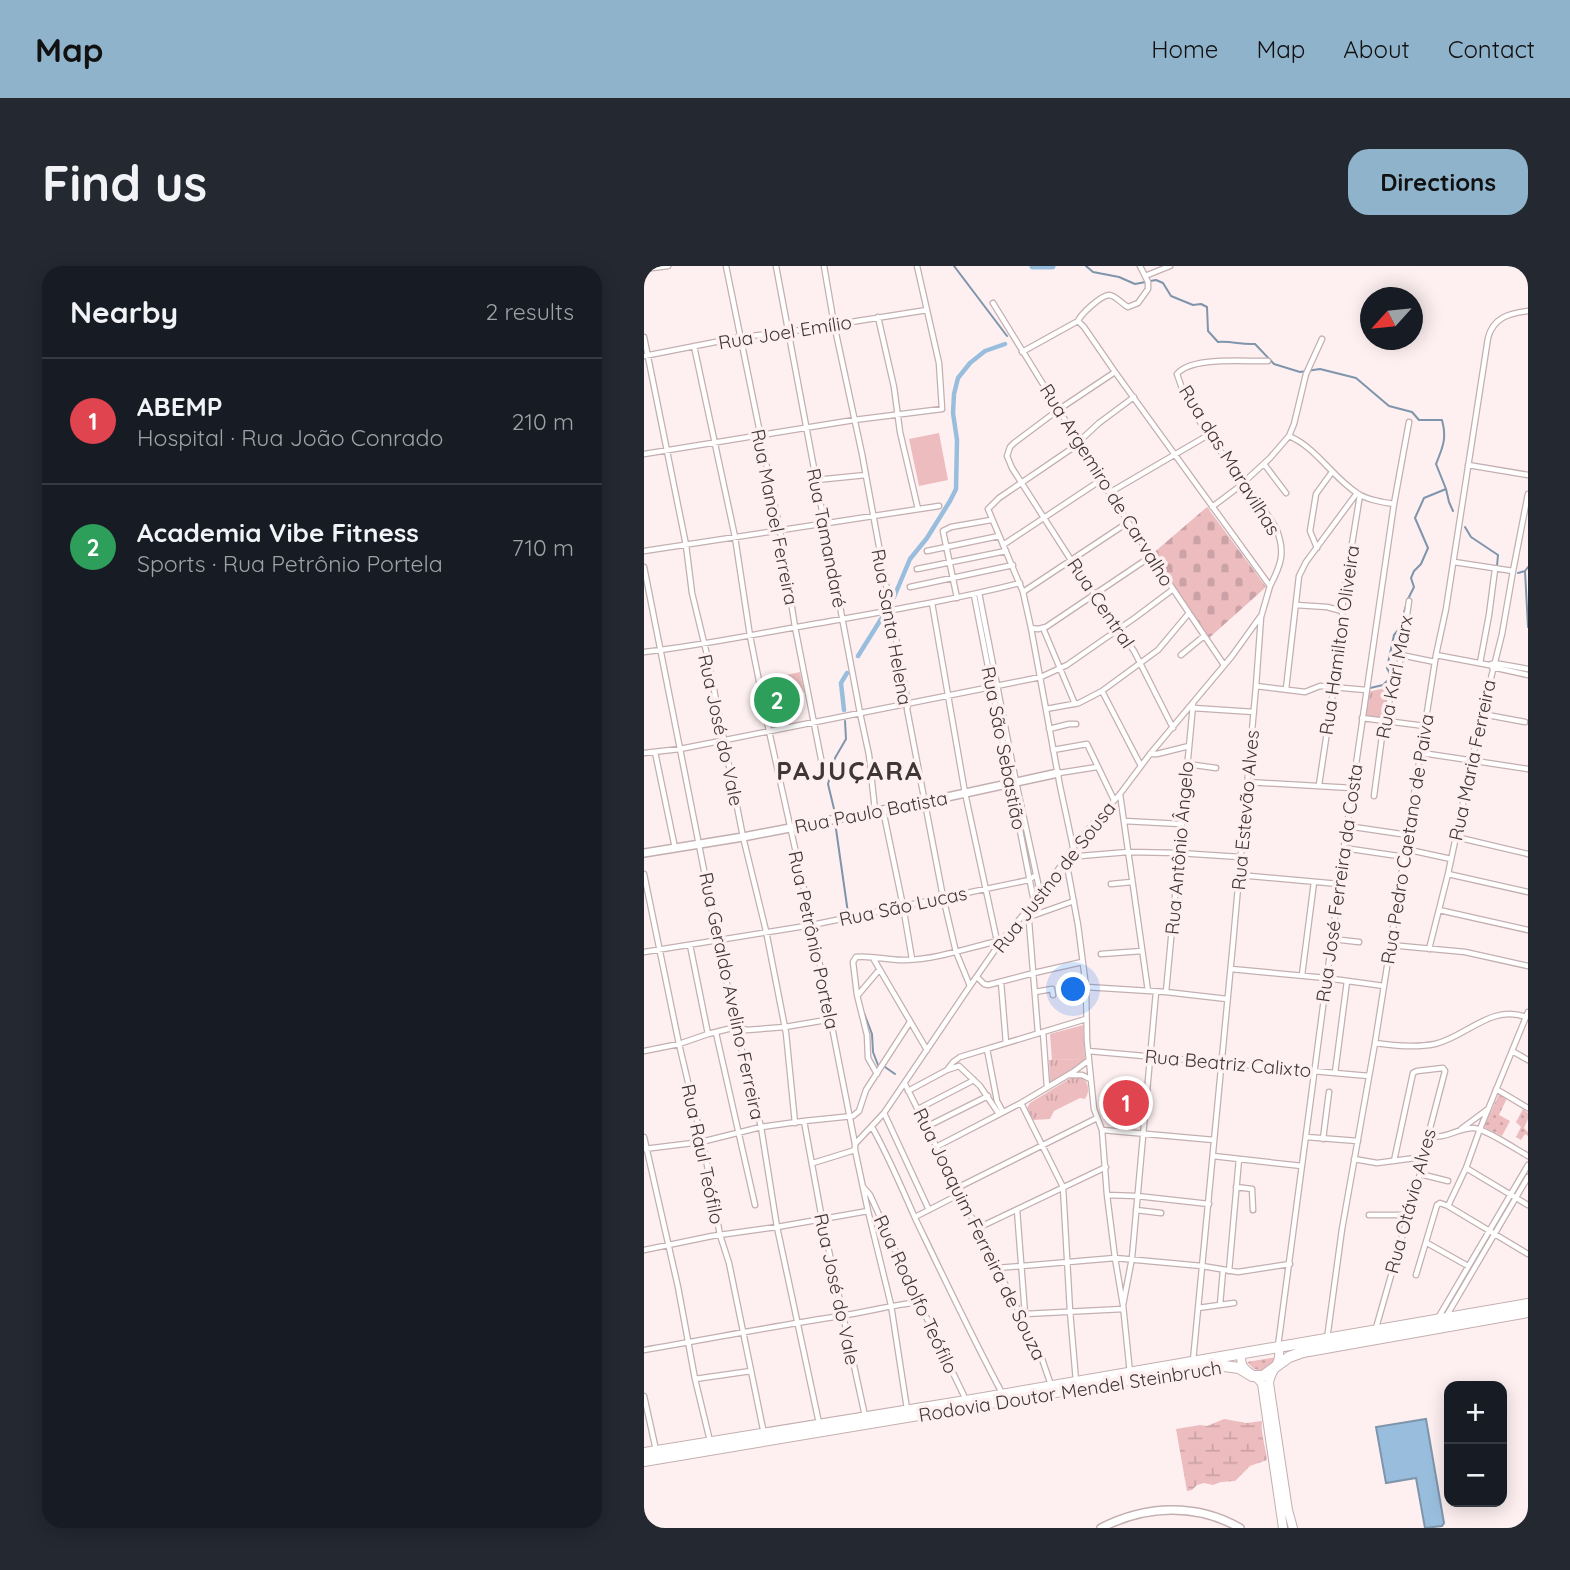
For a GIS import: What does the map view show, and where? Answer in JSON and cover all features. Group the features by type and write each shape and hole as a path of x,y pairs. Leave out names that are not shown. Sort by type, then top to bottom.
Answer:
{"highway":[{"name":"Rodovia Doutor Mendel Steinbruch","path":"644,1453 966,1401 1528,1304"},
{"name":"Rodovia Doutor Mendel Steinbruch","path":"644,1461 1217,1365 1239,1368 1252,1376 1263,1376 1289,1357 1303,1352 1528,1312"}],"main road":[{"path":"1278,1346 1280,1357 1269,1383 1293,1528"},
{"path":"1242,1353 1242,1366 1262,1384 1283,1528"}],"street":[{"path":"644,269 668,266"},
{"name":"Rua Manoel Ferreira","path":"726,266 780,531 822,769"},
{"name":"Rua Tamandaré","path":"776,266 879,810 903,906 912,960"},
{"name":"Rua Santa Helena","path":"824,266 866,475 943,897 956,952 970,986"},
{"path":"644,454 854,420 942,409 939,363 917,266"},
{"path":"1022,352 1078,321 1082,314 1108,295 1114,296 1127,307 1135,305 1149,285 1140,266"},
{"path":"1145,276 1170,266"},
{"name":"Rua Argemiro de Carvalho","path":"993,303 1150,557 1224,665"},
{"name":"Rua Joel Emílio","path":"646,356 741,337 927,310"},
{"name":"Rua Pedro Caetano de Paiva","path":"1326,1339 1488,338 1491,328 1498,321 1528,311"},
{"path":"878,317 918,509"},
{"path":"1078,321 1270,586"},
{"name":"Rua José do Vale","path":"644,337 686,545 692,593 785,1027 795,1123"},
{"path":"1212,507 1244,483 1289,436 1306,374 1322,339"},
{"name":"Rua Petrônio Portela","path":"694,346 735,537 750,636 769,731 832,1019 868,1212 891,1305 907,1410"},
{"name":"Rua das Maravilhas","path":"1268,361 1200,363 1177,372 1189,402 1210,435 1272,521 1281,542 1281,561 1270,586"},
{"path":"1058,410 1115,372"},
{"path":"1078,858 1073,847 1023,592 988,509 999,498 1078,443 1099,423 1134,397"},
{"name":"Rua Central","path":"1058,410 1014,443 1008,451 1008,460 1071,560 1142,664 1173,727"},
{"name":"Rua José Ferreira da Costa","path":"1278,1346 1343,848 1394,504 1409,422"},
{"path":"1110,493 1210,435"},
{"path":"1289,436 1306,445 1332,472 1359,494 1394,504"},
{"path":"1264,464 1286,493"},
{"path":"1468,465 1528,475"},
{"path":"1317,548 1310,531 1316,494 1332,472"},
{"path":"816,480 866,475"},
{"path":"916,569 1005,548 1101,480"},
{"path":"1286,690 1299,576 1359,494"},
{"name":"Rua Hamilton Oliveira","path":"1318,785 1334,688 1343,622 1343,599 1359,494"},
{"name":"Rua Maria Ferreira","path":"1429,949 1448,874 1492,665 1502,634 1528,494"},
{"path":"644,551 939,506"},
{"path":"957,598 942,532 948,528 991,520"},
{"path":"1023,592 1128,522"},
{"path":"928,551 999,536"},
{"path":"1031,628 1043,628 1150,557"},
{"path":"1453,562 1513,571"},
{"path":"910,587 1013,565"},
{"name":"Rua Geraldo Avelino Ferreira","path":"644,567 718,941 761,1127 777,1227 819,1424"},
{"path":"1480,663 1495,569"},
{"path":"644,652 704,645 932,603 1020,583"},
{"name":"Rua Estevão Alves","path":"1194,1361 1261,617 1270,586"},
{"path":"644,754 1041,677 1059,669 1172,590"},
{"name":"Rua São Sebastião","path":"977,594 1020,816 1041,892"},
{"name":"Rua Karl Marx","path":"1374,796 1384,721 1401,655 1409,601"},
{"path":"877,1074 868,1058 867,1035 857,995 855,959 858,956 912,960 1000,941 965,793 932,603"},
{"path":"1296,605 1342,611"},
{"path":"1046,709 1075,704 1102,691 1163,646 1189,613"},
{"name":"Rua Justno de Sousa","path":"813,1163 855,1147 884,1113 1000,941 1034,902 1073,847 1193,706 1261,617"},
{"path":"1043,628 1075,704"},
{"path":"1181,655 1204,636"},
{"path":"1401,655 1435,662"},
{"path":"1436,655 1528,669"},
{"path":"1492,665 1528,675"},
{"path":"1256,687 1305,692 1311,692 1317,687 1366,690"},
{"path":"1102,691 1141,766"},
{"path":"1193,706 1254,712"},
{"name":"Rua Antônio Ângelo","path":"1166,992 1193,706"},
{"path":"1482,714 1525,722"},
{"path":"1362,718 1425,726"},
{"path":"1049,729 1076,724"},
{"path":"1053,750 1085,744 1089,746 1114,800"},
{"path":"1150,754 1189,746"},
{"path":"655,752 675,848"},
{"path":"1421,753 1528,769"},
{"path":"1187,764 1216,768"},
{"name":"Rua Paulo Batista","path":"644,853 743,837 1097,767"},
{"path":"1247,782 1352,788"},
{"path":"1120,794 1148,991"},
{"path":"1125,821 1181,824"},
{"path":"1347,826 1408,835"},
{"path":"1455,837 1528,854"},
{"name":"Rua São Sebastião","path":"1026,841 1034,902"},
{"path":"1343,848 1405,857"},
{"path":"1405,849 1451,859"},
{"path":"1129,1373 1123,1307 1107,1195 1102,1130 1094,1110 1088,1051 1086,987 1067,858 1128,852 1240,857"},
{"name":"Rua Raul Teófilo","path":"644,874 764,1434"},
{"path":"1448,874 1528,892"},
{"name":"Rua São Lucas","path":"644,952 812,925 1029,880 1036,875"},
{"path":"1239,875 1339,884"},
{"path":"1111,884 1132,882"},
{"path":"1302,975 1314,882"},
{"path":"1029,917 1074,901"},
{"path":"1028,909 1047,1087"},
{"path":"1439,910 1528,930"},
{"path":"1332,939 1359,942"},
{"path":"690,945 708,1034"},
{"path":"1390,945 1465,952 1528,966"},
{"path":"1101,954 1142,951"},
{"path":"873,958 927,1050"},
{"path":"976,976 986,985 1082,962"},
{"path":"1231,969 1384,986"},
{"path":"857,995 879,970"},
{"path":"1335,1073 1347,981"},
{"path":"1001,982 1006,1043"},
{"path":"1086,987 1227,999"},
{"path":"1035,992 1052,989 1053,995"},
{"path":"1123,1307 1132,1258 1156,992"},
{"path":"1375,1043 1404,1047 1433,1044 1496,1015 1527,1014 1465,1168 1445,1205"},
{"path":"644,1051 736,1027 747,1030 785,1027 832,1019"},
{"path":"947,1070 956,1059 1087,1019"},
{"path":"645,1149 701,1142 761,1127 850,1117 859,1111 863,1096 910,1022"},
{"path":"716,1033 755,1205"},
{"path":"986,1049 1001,1113"},
{"name":"Rua Beatriz Calixto","path":"1088,1051 1369,1076"},
{"path":"1512,1051 1528,1060"},
{"path":"936,1147 1021,1103 1089,1060"},
{"path":"908,1091 959,1066 1001,1113"},
{"name":"Rua Otávio Alves","path":"1375,1331 1420,1174 1445,1071 1441,1068 1413,1073 1395,1161"},
{"path":"1068,1075 1078,1074 1091,1079"},
{"path":"918,1109 974,1080"},
{"name":"Rua Joaquim Ferreira de Souza","path":"905,1084 1023,1315 1051,1386"},
{"path":"1496,1089 1528,1108"},
{"path":"1323,1139 1329,1092"},
{"path":"926,1127 988,1096"},
{"path":"1021,1103 1063,1187 1076,1381"},
{"path":"1460,1131 1488,1108"},
{"path":"884,1113 929,1210"},
{"path":"915,1217 1097,1118"},
{"name":"Rua José do Vale","path":"804,1121 842,1316 865,1416"},
{"path":"872,1127 1002,1394"},
{"path":"1428,1136 1441,1137 1470,1128 1479,1129 1528,1156"},
{"path":"1102,1130 1214,1140"},
{"path":"644,1137 710,1442"},
{"path":"1306,1137 1357,1142"},
{"path":"1213,1156 1302,1166"},
{"path":"1354,1159 1377,1163 1423,1157"},
{"path":"1220,1305 1239,1159"},
{"path":"1441,1320 1528,1165"},
{"path":"978,1228 1105,1167"},
{"path":"1465,1168 1528,1205"},
{"path":"1420,1174 1448,1181"},
{"path":"1513,1196 1528,1177"},
{"path":"1236,1187 1252,1189 1253,1209"},
{"name":"Rua Rodolfo Teófilo","path":"864,1188 870,1195 966,1401"},
{"path":"1107,1195 1209,1204"},
{"path":"1416,1275 1437,1206 1445,1205 1528,1254"},
{"path":"1017,1210 1023,1315 1123,1307"},
{"path":"1136,1210 1161,1213"},
{"path":"644,1250 868,1212"},
{"path":"1369,1215 1408,1215"},
{"path":"1427,1242 1468,1266"},
{"path":"997,1268 1115,1258 1242,1272 1290,1264"},
{"path":"1441,1320 1468,1266 1475,1261"},
{"path":"644,1350 919,1302"},
{"path":"1198,1308 1234,1303"},
{"path":"695,1380 751,1371"},
{"path":"644,1396 656,1451"},
{"path":"1101,1528 1140,1513 1164,1509 1208,1514 1240,1528"}],"green space":[{"path":"939,433 948,480 919,486 909,439"},
{"path":"1207,507 1266,587 1209,638 1151,555"},
{"path":"800,672 804,692 786,696 782,676"},
{"path":"1391,687 1383,718 1366,717 1364,713 1367,692"},
{"path":"1083,1025 1085,1059 1052,1060 1050,1034"},
{"path":"1085,1059 1085,1063 1050,1083 1049,1060"},
{"path":"1074,1076 1082,1078 1087,1084 1085,1099 1080,1098 1054,1111 1050,1119 1033,1120 1027,1108 1030,1103"},
{"path":"1499,1094 1507,1098 1499,1115 1510,1121 1502,1136 1484,1127"},
{"path":"1523,1109 1528,1113 1524,1128 1528,1136 1525,1134 1521,1140 1516,1137 1521,1127 1516,1122"},
{"path":"1277,1357 1276,1362 1264,1371 1254,1369 1247,1362"},
{"path":"1224,1419 1247,1423 1262,1421 1267,1460 1250,1466 1235,1481 1213,1485 1204,1483 1187,1491 1176,1429 1207,1426"}],"water":[{"path":"1426,1419 1444,1523 1442,1526 1425,1528 1416,1478 1386,1483 1376,1427"}],"waterway":[{"path":"954,266 1007,336"},
{"path":"1033,266 1052,266"},
{"path":"1086,266 1093,272 1119,277 1135,284 1156,280 1163,283 1171,296 1193,305 1201,304 1207,307 1208,331 1218,342 1255,344 1274,364 1300,372 1320,369 1356,378 1389,406 1412,412 1419,420 1442,420 1444,442 1436,464 1446,489 1424,498 1415,518 1428,548 1411,578 1414,587 1399,629 1394,635 1387,668 1389,679 1383,685 1370,688"},
{"path":"894,597 910,559 927,538 956,489 957,440 953,413 958,378 970,363 985,351 1005,344"},
{"path":"1446,489 1453,511"},
{"path":"1465,527 1471,537 1498,555 1497,566"},
{"path":"1518,573 1528,567"},
{"path":"1525,571 1528,627"},
{"path":"858,656 883,616"},
{"path":"844,710 841,683 847,673"},
{"path":"835,813 828,784 835,758 846,739 845,721"},
{"path":"835,822 848,913"},
{"path":"864,1013 872,1034 873,1052 878,1065"},
{"path":"885,1067 895,1074"}],"place":[{"name":"Academia Vibe Fitness","path":"777,700"},
{"name":"ABEMP","path":"1126,1103"}],"district":[{"name":"PAJUÇARA","path":"850,771"}]}
